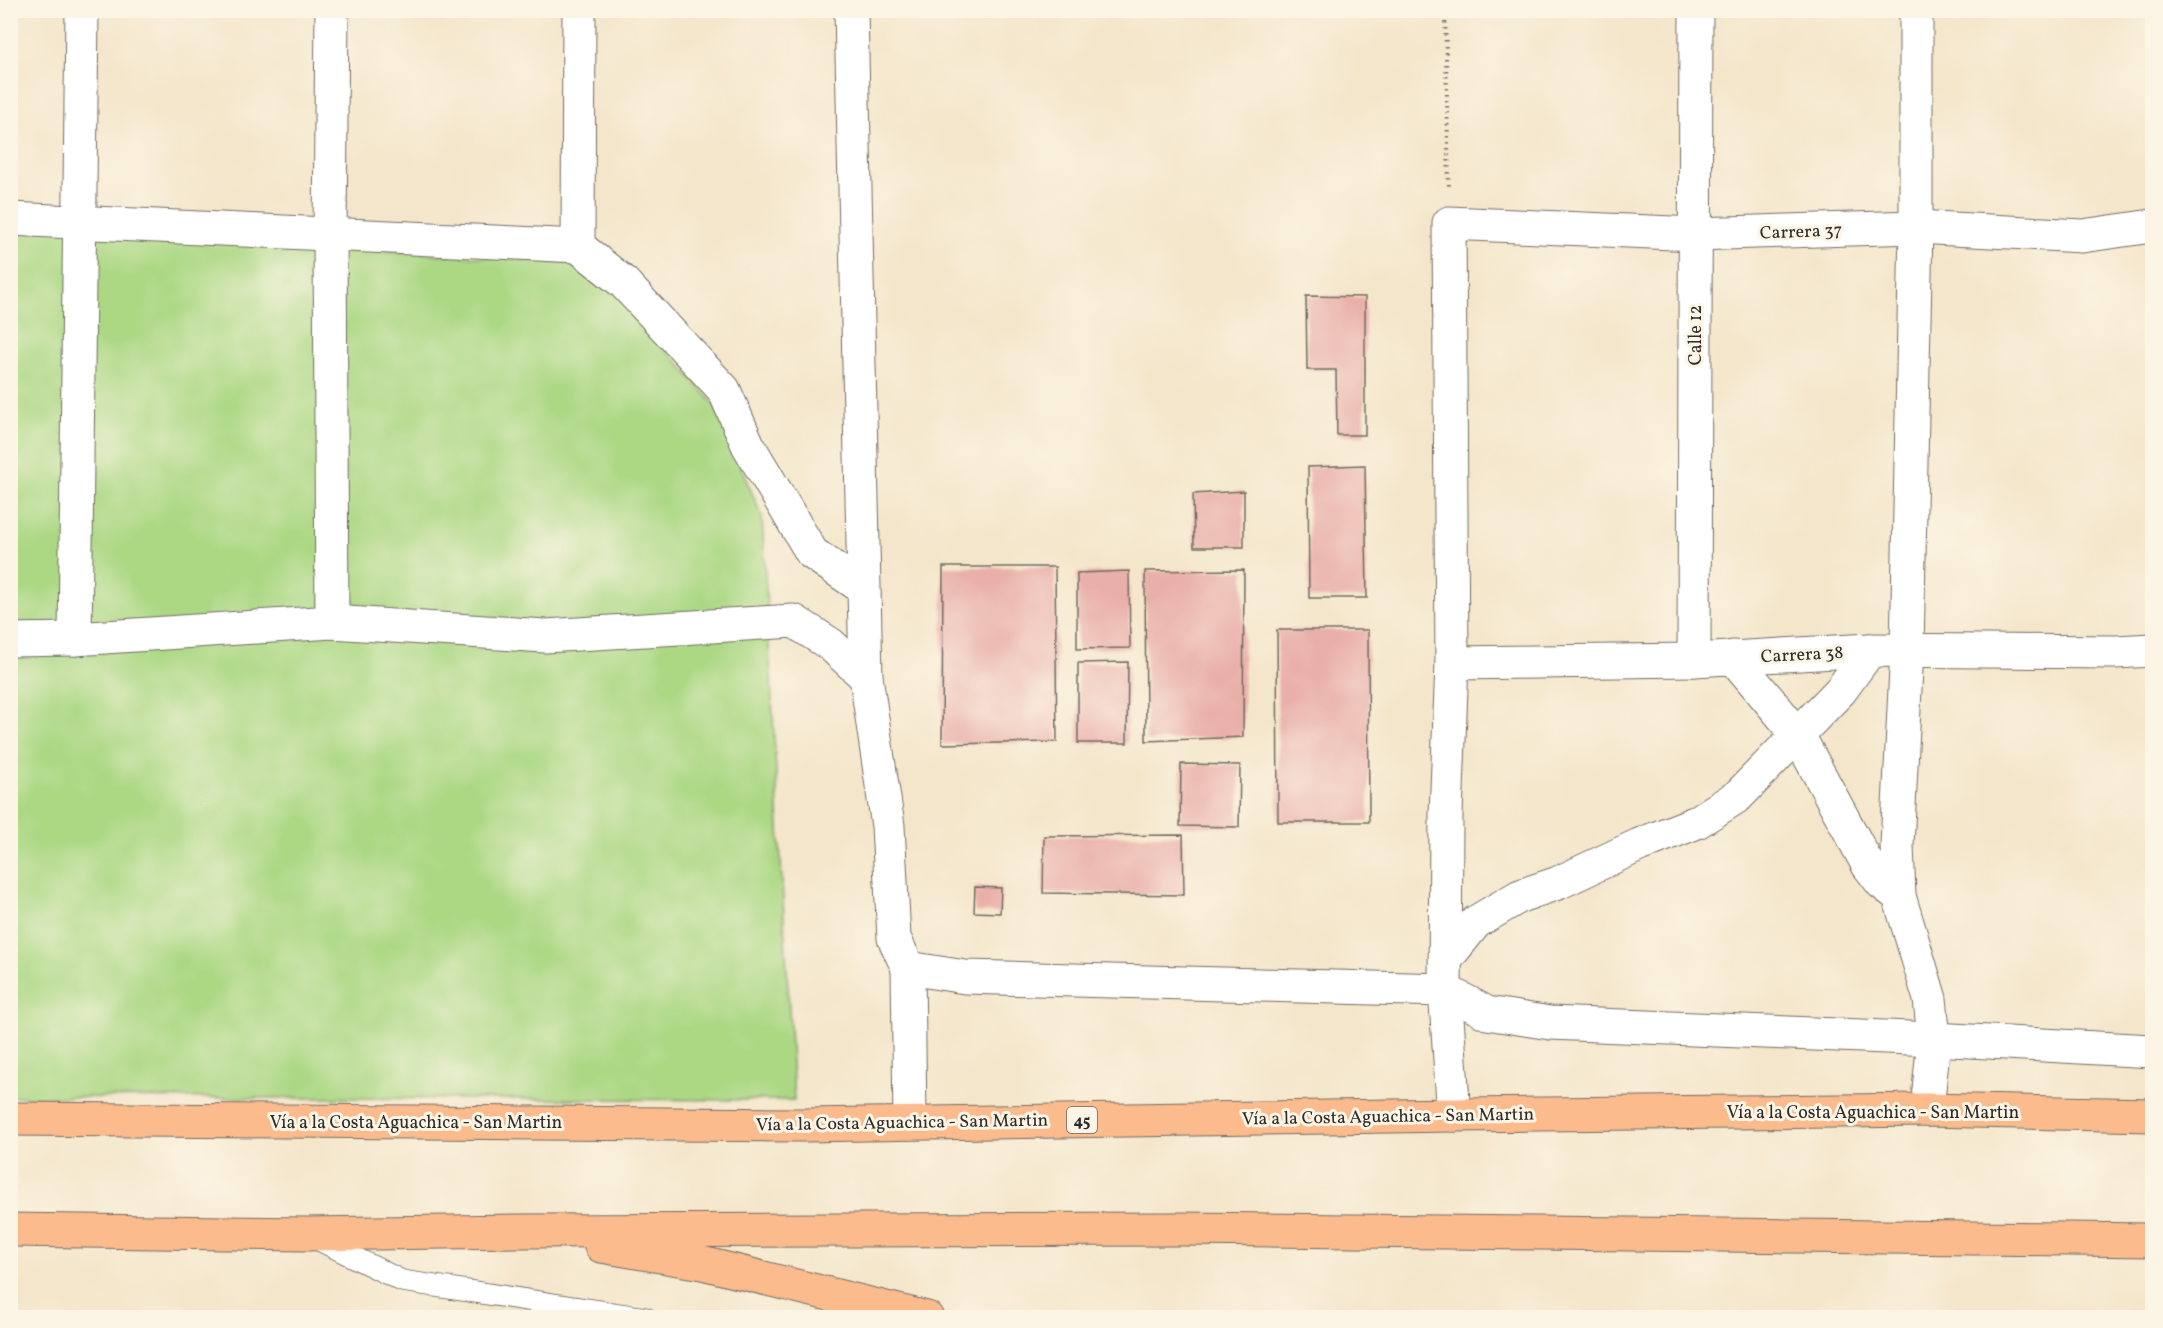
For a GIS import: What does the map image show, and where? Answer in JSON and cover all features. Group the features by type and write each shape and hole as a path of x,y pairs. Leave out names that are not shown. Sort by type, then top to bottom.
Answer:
{"highway":[{"name":"Vía a la Costa Aguachica - San Martin","path":"10,1119 804,1125 1454,1114 1927,1110 2152,1115"},
{"path":"10,1230 306,1234 516,1231 1193,1229 2152,1240"},
{"path":"516,1231 702,1263 927,1317"}],"street":[{"path":"75,639 82,10"},
{"path":"332,10 330,234 332,622"},
{"path":"579,10 579,246"},
{"path":"851,10 866,677 888,826 894,938 908,968 910,1123"},
{"name":"Calle 12","path":"1694,660 1696,10"},
{"path":"1916,10 1916,227 1907,650 1897,845 1899,896 1930,999 1934,1039 1927,1110"},
{"path":"10,219 579,246 624,283 724,390 748,445 813,553 863,588"},
{"path":"1449,223 1452,663 1446,815 1446,974 1454,1114"},
{"name":"Carrera 37","path":"1449,223 1695,234 1916,227 2082,236 2152,226"},
{"path":"10,640 75,639 332,622 545,636 794,621 830,644 866,677"},
{"path":"1446,974 1476,922 1520,896 1558,883 1639,845 1697,822 1738,796 1841,690 1870,650"},
{"name":"Carrera 38","path":"1452,663 1694,660 1870,650 2116,652 2152,650"},
{"path":"1733,657 1798,735 1868,865 1882,883 1899,896"},
{"path":"908,968 965,977 1446,974 1487,1013 1550,1023 1934,1039 2152,1051"}],"lane":[{"path":"306,1234 402,1281 646,1317"}],"path":[{"path":"1445,10 1449,223"}],"green space":[{"path":"10,226 574,263 623,299 714,404 762,517 794,1100 11,1097"}],"building":[{"path":"1306,296 1365,297 1365,435 1337,435 1336,370 1307,370"},
{"path":"1365,465 1367,598 1309,598 1308,467"},
{"path":"1244,491 1244,547 1194,547 1193,494"},
{"path":"943,567 1055,567 1057,742 942,744"},
{"path":"1244,570 1243,737 1146,741 1145,571"},
{"path":"1129,571 1130,648 1077,649 1077,573"},
{"path":"1277,630 1368,630 1369,822 1278,822"},
{"path":"1128,662 1127,743 1078,743 1078,663"},
{"path":"1181,764 1240,765 1239,827 1180,826"},
{"path":"1183,835 1184,895 1043,893 1044,836"},
{"path":"975,887 1001,888 1000,913 974,912"}]}
